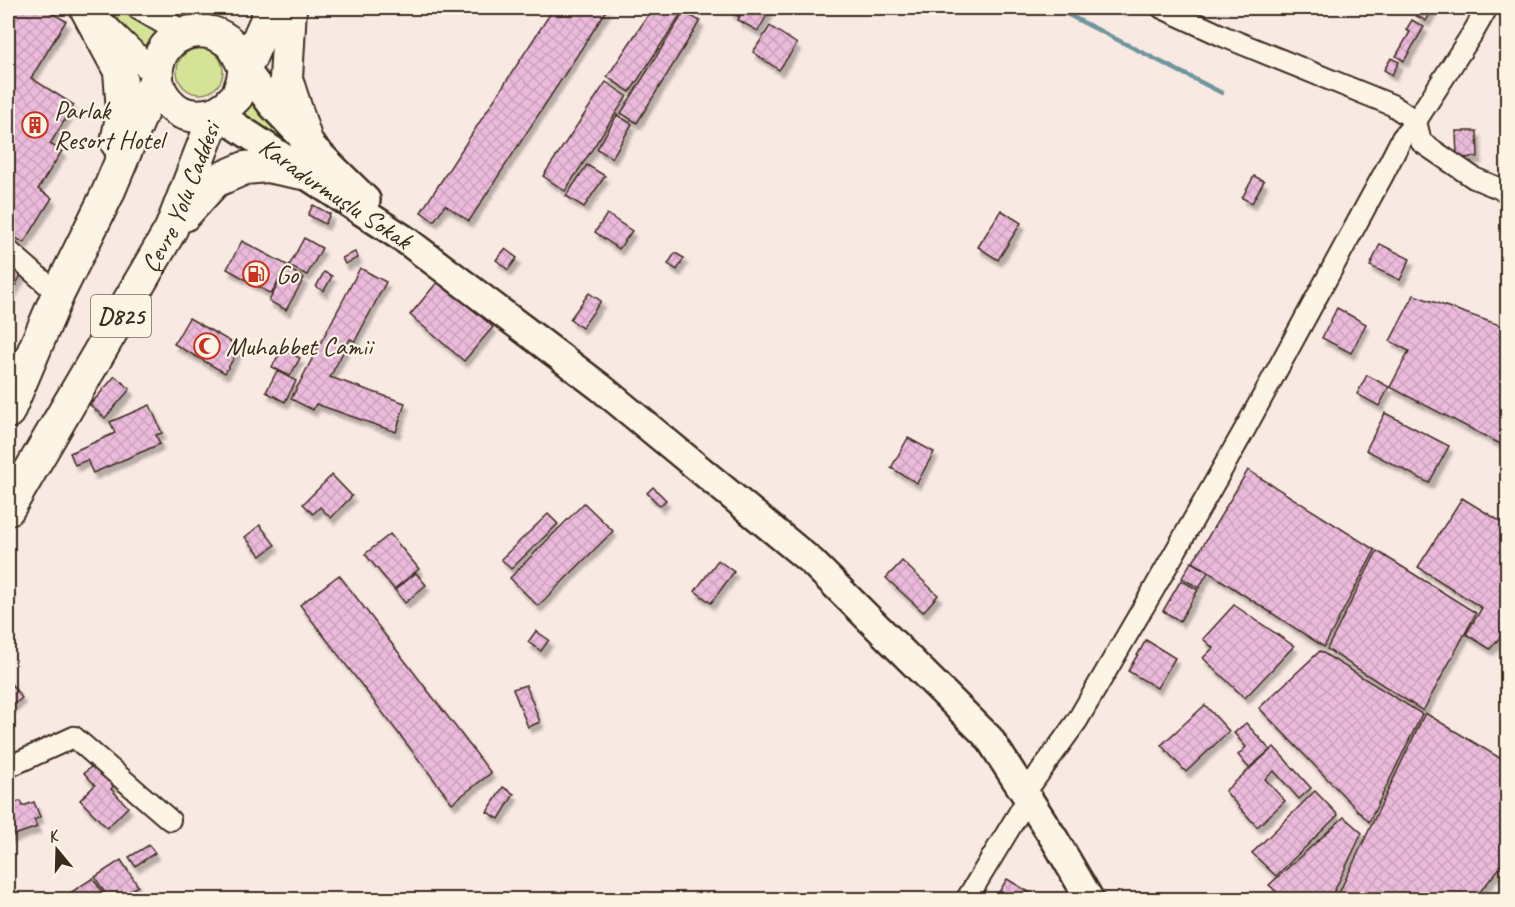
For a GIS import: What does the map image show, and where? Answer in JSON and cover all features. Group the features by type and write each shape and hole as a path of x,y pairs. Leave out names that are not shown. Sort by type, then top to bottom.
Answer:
{"highway":[{"path":"86,8 120,71 123,111 107,195"},
{"name":"Çevre Yolu Caddesi","path":"8,509 171,229 216,113 237,96 245,69 272,8"},
{"path":"290,8 286,79 306,141"},
{"path":"216,113 203,117 189,115 177,110 166,101 159,89 157,76 158,62 164,49 190,20 204,31 218,34 230,43 245,69"},
{"name":"D825","path":"8,412 58,294 107,195 157,76"},
{"path":"171,229 215,181 245,168 267,166 303,173"}],"main road":[{"name":"Karadurmuşlu Sokak","path":"245,69 272,105 407,241"},
{"name":"Karadurmuşlu Sokak","path":"216,113 407,241"},
{"path":"407,241 600,387 812,562 989,738 1055,840 1090,900"}],"street":[{"path":"86,8 157,76"},
{"path":"140,8 190,20"},
{"path":"1162,8 1225,37 1392,105 1416,121 1421,142 1474,178 1508,192"},
{"path":"966,900 1026,796 1077,721 1154,589 1245,429 1402,138 1416,121 1487,8"},
{"path":"8,250 58,294"},
{"path":"8,767 74,737 170,820"}],"green space":[{"path":"107,8 125,8 170,32 155,57"},
{"path":"200,48 216,55 223,71 216,87 200,94 184,87 177,71 184,55"},
{"path":"250,88 296,143 292,151 233,115"}],"building":[{"name":"Parlak Resort Hotel","path":"8,8 43,8 66,21 31,78 74,105 50,144 62,151 38,189 52,198 24,243 8,233"},
{"path":"554,8 608,8 469,221 445,205 434,221 421,212"},
{"path":"653,8 685,8 630,92 607,77"},
{"path":"732,8 742,8 738,16 730,12"},
{"path":"744,8 771,8 758,31 738,20"},
{"path":"1421,8 1433,8 1426,21 1416,16"},
{"path":"684,12 700,21 637,123 621,113"},
{"path":"1412,20 1424,27 1404,61 1396,56 1410,32 1406,30"},
{"path":"770,26 797,44 779,70 753,52"},
{"path":"1391,58 1399,62 1392,75 1384,70"},
{"path":"606,82 627,96 565,191 543,176"},
{"path":"617,115 632,124 612,158 597,149"},
{"path":"1456,131 1477,131 1478,157 1457,158"},
{"path":"587,165 605,176 584,207 566,196"},
{"path":"1254,176 1264,181 1252,203 1242,198"},
{"path":"313,205 330,214 325,224 308,215"},
{"path":"1001,210 1021,223 998,260 978,247"},
{"path":"607,214 632,231 619,249 595,232"},
{"path":"304,238 322,248 307,275 289,266"},
{"path":"242,241 287,265 271,294 227,269"},
{"path":"1380,244 1410,259 1400,280 1370,266"},
{"path":"505,249 517,258 508,270 496,260"},
{"path":"355,252 358,258 345,264 342,258"},
{"path":"675,253 684,258 677,270 668,264"},
{"path":"8,265 22,273 8,299"},
{"path":"287,268 304,278 286,310 269,301"},
{"path":"360,268 386,282 355,341 350,339 330,377 405,403 396,432 316,404 313,410 291,399"},
{"path":"324,272 332,276 324,291 316,287"},
{"path":"439,280 493,327 464,361 410,315"},
{"path":"589,293 601,301 582,328 570,319"},
{"path":"1414,295 1508,328 1508,448 1390,387 1409,351 1390,341"},
{"path":"1337,308 1366,324 1351,353 1322,338"},
{"name":"Muhabbet Camii","path":"189,318 240,347 225,373 174,344"},
{"path":"282,349 300,358 290,376 272,367"},
{"path":"277,371 296,381 285,402 266,392"},
{"path":"1367,375 1389,387 1379,406 1357,394"},
{"path":"115,376 130,389 105,418 90,405"},
{"path":"150,405 162,433 156,435 160,444 93,473 87,460 75,465 70,453 115,433 110,422"},
{"path":"1385,413 1449,446 1429,483 1366,450"},
{"path":"908,438 934,452 917,483 891,468"},
{"path":"1248,470 1375,550 1324,647 1193,562"},
{"path":"332,475 352,496 331,518 320,507 313,514 303,504"},
{"path":"653,487 666,500 660,506 647,493"},
{"path":"1462,498 1508,526 1508,628 1490,649 1466,634 1482,608 1418,567"},
{"path":"584,503 613,531 538,606 510,578"},
{"path":"548,514 558,524 511,569 501,559"},
{"path":"260,525 275,545 261,556 245,537"},
{"path":"390,534 419,569 394,589 365,554"},
{"path":"1377,551 1476,613 1423,711 1327,649"},
{"path":"718,560 734,572 711,603 695,591"},
{"path":"902,561 938,595 923,612 886,578"},
{"path":"1191,562 1208,572 1199,588 1182,578"},
{"path":"416,573 426,585 405,603 395,590"},
{"path":"339,575 491,773 452,803 300,605"},
{"path":"1181,580 1198,590 1180,621 1163,611"},
{"path":"1234,605 1294,646 1245,698 1203,658 1213,648 1203,639"},
{"path":"536,631 549,640 541,651 528,642"},
{"path":"1146,640 1175,658 1157,688 1128,671"},
{"path":"1320,651 1422,714 1369,822 1259,708"},
{"path":"8,680 22,698 8,710"},
{"path":"526,685 540,722 528,727 513,689"},
{"path":"1205,705 1229,731 1186,772 1161,745"},
{"path":"1425,713 1508,763 1508,858 1473,900 1345,900 1338,895"},
{"path":"1246,723 1270,750 1249,768 1238,755 1246,747 1234,733"},
{"path":"1274,747 1311,788 1299,799 1274,771 1265,779 1285,801 1257,827 1225,791"},
{"path":"94,764 114,785 111,789 128,807 107,828 80,800 95,785 84,773"},
{"path":"503,787 514,794 499,819 487,812"},
{"path":"1315,791 1338,815 1276,876 1252,853"},
{"path":"21,801 23,806 34,802 40,817 34,820 37,827 9,837 8,805"},
{"path":"1344,817 1362,833 1330,900 1286,900 1269,885"},
{"path":"149,845 155,853 135,866 129,857"},
{"path":"121,860 138,886 116,900 109,900 95,877"},
{"path":"93,878 106,899 74,900 70,893"},
{"path":"1007,879 1034,895 1031,900 994,900"}],"waterway":[{"path":"1055,8 1222,93"}],"place":[{"name":"Parlak Resort Hotel","path":"35,125"},
{"name":"Go","path":"256,274"},
{"name":"Muhabbet Camii","path":"207,346"}]}
